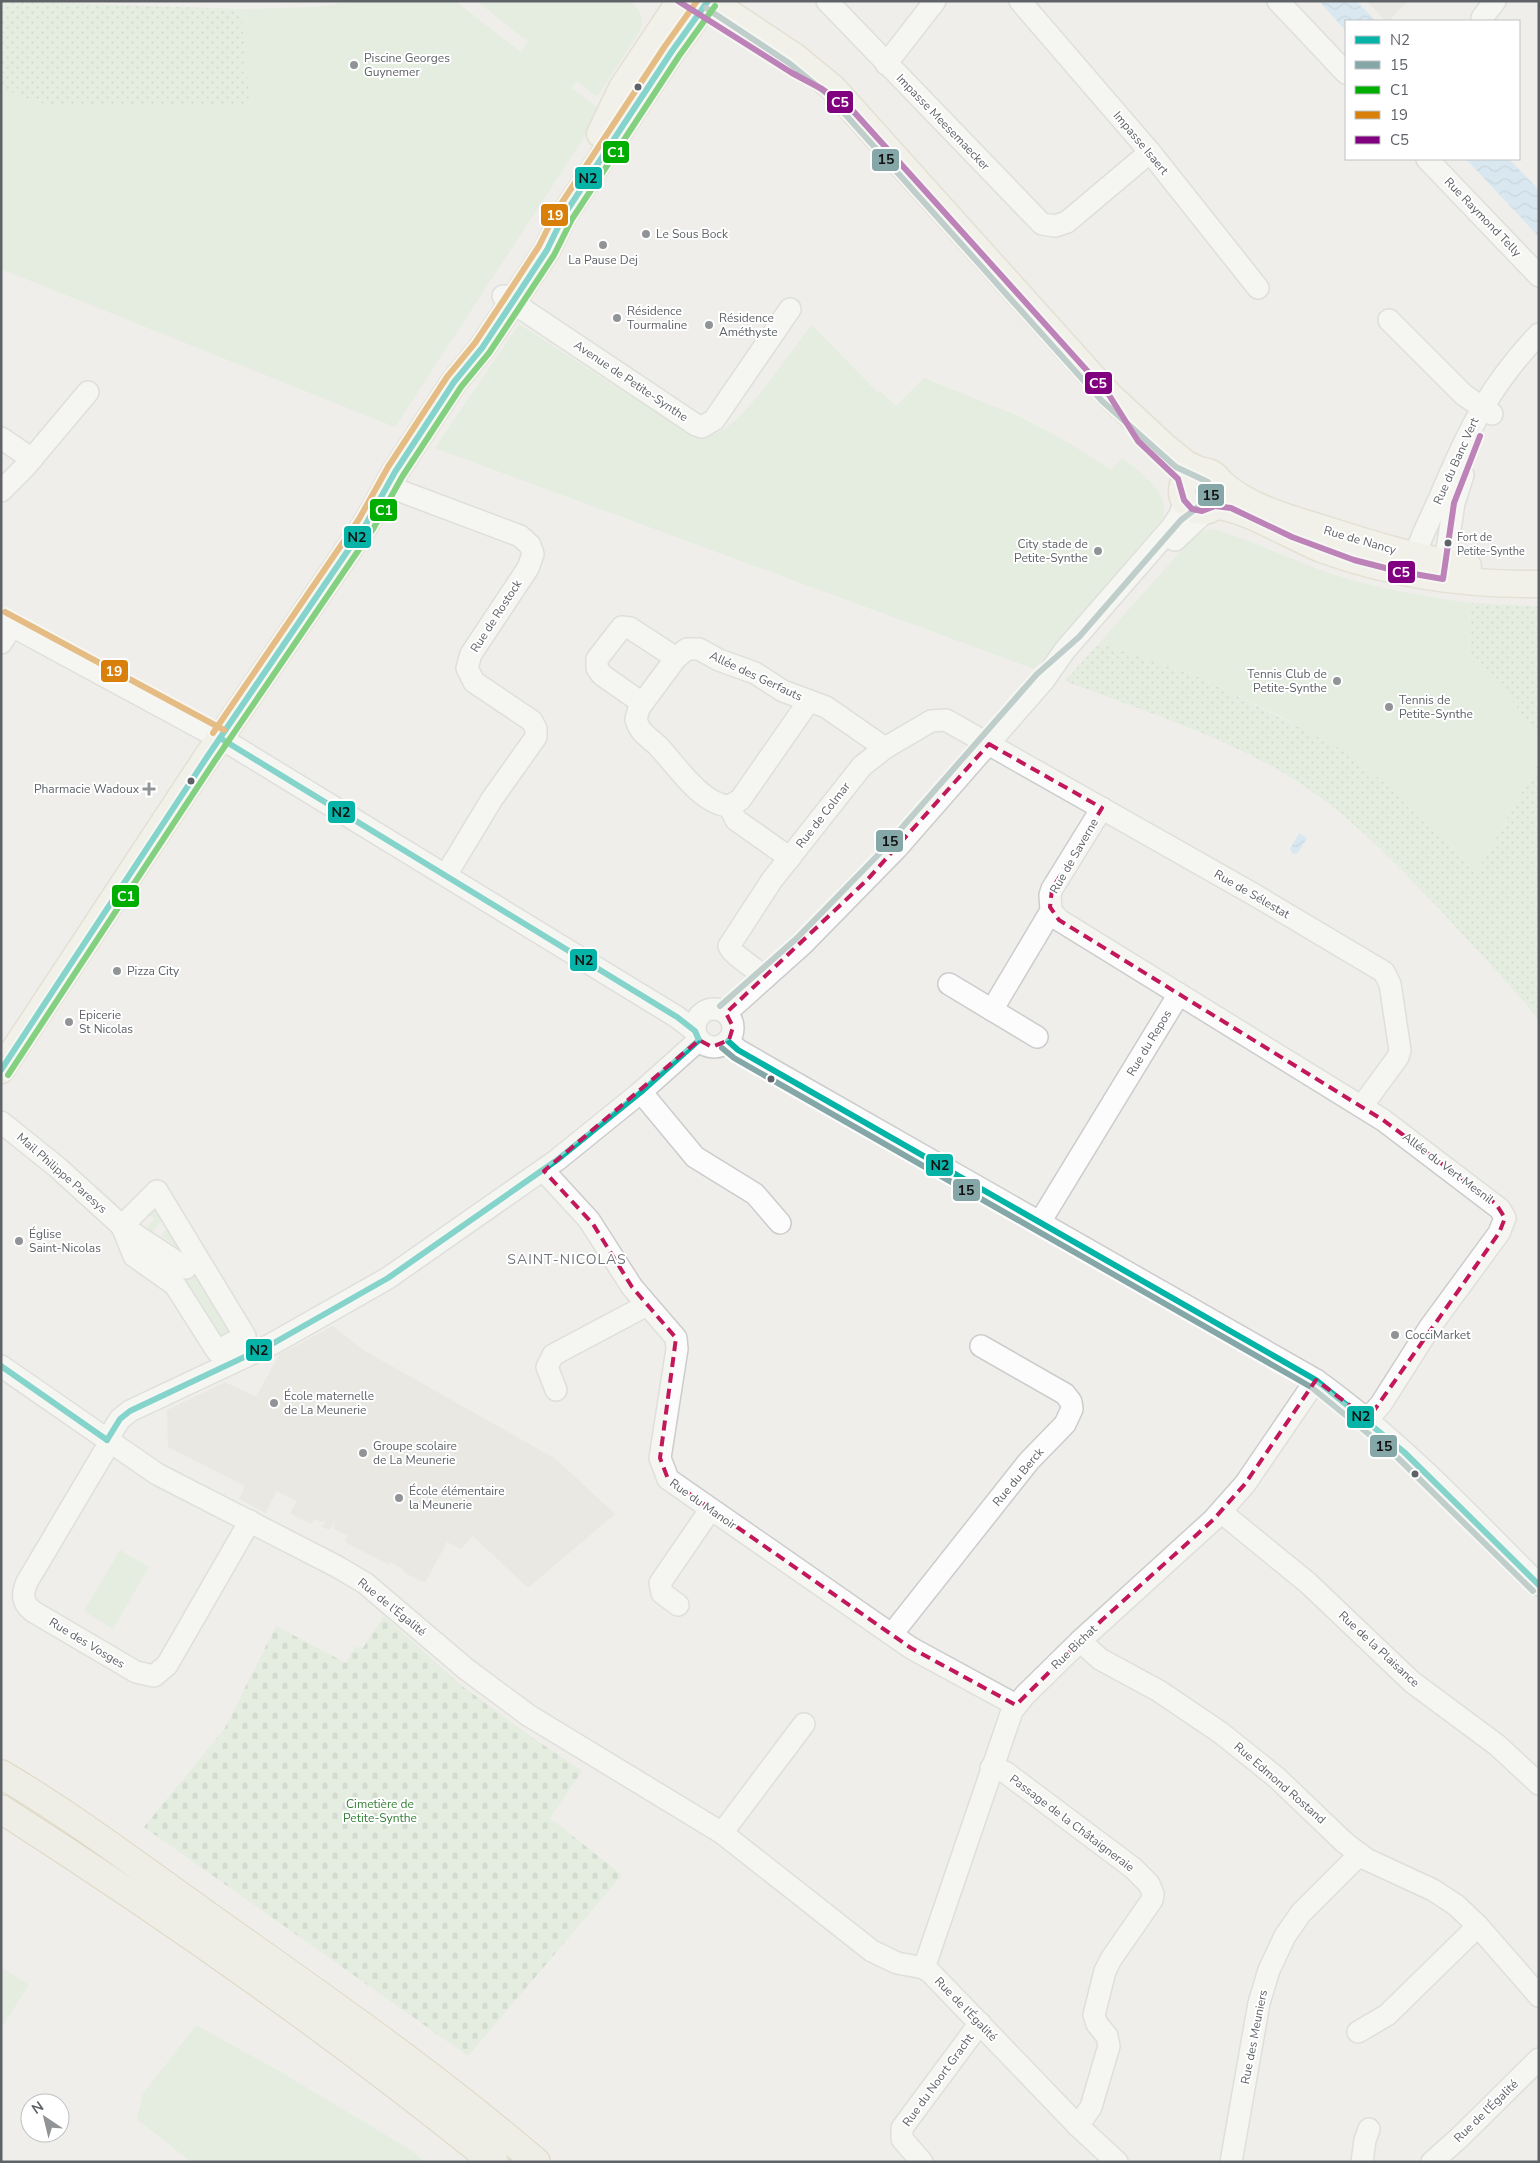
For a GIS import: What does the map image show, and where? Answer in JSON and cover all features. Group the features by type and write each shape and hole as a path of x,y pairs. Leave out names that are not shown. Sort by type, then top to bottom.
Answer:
{"highway":[{"path":"1,1774 103,1840 322,1996 439,2083 536,2162"},
{"path":"1,1809 268,1990 389,2079 494,2162"}],"main road":[{"name":"Rue de Nancy","path":"693,4 787,70 846,103 1109,395 1186,464 1201,493 1236,495 1272,512 1371,544 1412,565 1444,571 1484,583 1539,584"},
{"path":"4,1060 352,545 387,486 454,382 482,348 508,300 549,210 607,122 622,88 693,4"},
{"name":"Rue de Nancy","path":"1444,571 1486,568 1539,569"}],"street":[{"path":"731,1 810,54 846,103"},
{"name":"Impasse Meesemaecker","path":"827,1 1038,221 1051,226 1067,222 1150,152"},
{"path":"886,64 935,1"},
{"name":"Impasse Isaert","path":"1020,1 1150,152 1258,288"},
{"path":"1278,1 1345,72"},
{"path":"1482,18 1495,1"},
{"name":"Rue Raymond Telly","path":"1428,160 1539,276"},
{"name":"Avenue de Petite-Synthe","path":"508,300 702,427 714,420 790,310"},
{"path":"1389,320 1464,395 1486,411"},
{"name":"Rue du Banc Vert","path":"1412,565 1460,450 1486,411 1510,366 1539,334"},
{"name":"Rue du Banc Vert","path":"1444,571 1457,494 1486,411 1539,352"},
{"path":"1,490 32,459 88,392"},
{"path":"1,438 32,459"},
{"name":"Rue de Rostock","path":"387,486 520,536 530,545 534,554 528,568 470,654 467,668 474,682 532,721 536,729 536,737 492,799 446,875"},
{"path":"726,1013 802,944 878,868 989,744 1044,680 1071,643 1201,493"},
{"path":"642,703 602,675 597,668 597,659 615,633 622,627 630,628 676,658 642,703 636,718 642,733 656,745 684,779 715,801 729,806 736,820 790,858"},
{"path":"5,630 220,738 678,1017 697,1035 712,1047 728,1041 734,1029 732,1021 726,1013 714,1008 704,1012 696,1020 697,1035 641,1092 544,1171 388,1278 272,1344 234,1352 128,1413 118,1422 108,1441"},
{"name":"Allée des Gerfauts","path":"676,658 687,649 699,649 719,660 754,673 783,691 826,707 885,748"},
{"name":"Allée des Gerfauts","path":"729,806 740,800 810,701"},
{"name":"Rue de Colmar","path":"765,978 752,965 731,952 730,944 736,932 790,858 862,766 885,748 931,721 942,719 952,722 989,744"},
{"name":"Rue de Sélestat","path":"989,744 1384,972 1390,984 1400,1050 1398,1057 1362,1106"},
{"name":"Rue de Saverne","path":"992,1010 1051,911 1050,896 1052,889 1102,808"},
{"path":"1051,911 1059,920 1179,994"},
{"path":"949,984 1037,1037"},
{"name":"Allée du Vert Mesnil","path":"1179,994 1392,1126 1496,1204 1505,1218 1499,1233 1430,1327 1381,1404 1368,1419"},
{"name":"Rue du Repos","path":"1040,1222 1179,994"},
{"path":"728,1041 742,1052 1316,1380 1368,1419 1406,1453 1539,1585"},
{"path":"641,1092 695,1158 748,1189 766,1205 780,1223"},
{"name":"Mail Philippe Paresys","path":"1,1122 57,1166 122,1226 134,1256 185,1269 245,1336 234,1352 217,1351 185,1269 157,1191 122,1226"},
{"name":"Rue du Manoir","path":"544,1171 593,1224 632,1287 669,1328 677,1344 661,1453 662,1469 668,1479 676,1487 930,1659 1016,1705"},
{"path":"556,1390 547,1371 549,1359 647,1305"},
{"name":"Rue du Berck","path":"892,1634 1025,1466 1065,1424 1071,1413 1071,1402 1066,1394 981,1346"},
{"name":"Rue de l'Égalité","path":"1,1366 166,1479 250,1521 364,1583 466,1669 528,1715 722,1833 872,1951 897,1963 924,1968 941,1982 1078,2126 1117,2162"},
{"name":"Rue Bichat","path":"924,1968 991,1768 1009,1717 1016,1705 1080,1641 1221,1512 1245,1484 1316,1380"},
{"name":"Rue des Vosges","path":"108,1441 27,1582 23,1596 30,1608 136,1672 154,1676 167,1665 250,1521"},
{"path":"678,1605 662,1593 660,1584 710,1510"},
{"name":"Rue de la Plaisance","path":"1221,1512 1308,1583 1412,1682 1497,1745 1539,1784"},
{"name":"Rue Edmond Rostand","path":"1080,1641 1100,1659 1160,1691 1221,1733 1276,1777 1360,1854 1379,1867 1439,1894 1456,1905 1478,1926 1539,1996"},
{"path":"722,1833 804,1724"},
{"name":"Passage de la Châtaigneraie","path":"991,1768 1005,1772 1119,1857 1144,1878 1153,1894 1148,1907 1111,1959 1103,1979 1094,2015 1097,2024 1107,2036 1109,2046 1091,2107 1078,2126"},
{"name":"Rue des Meuniers","path":"1231,2162 1259,2003 1269,1970 1286,1936 1301,1913 1360,1854"},
{"path":"1358,2032 1386,2015 1478,1926"},
{"name":"Rue du Noort Gracht","path":"922,2162 902,2140 902,2128 980,2023"},
{"name":"Rue de l'Égalité","path":"1432,2162 1539,2060"},
{"path":"1362,2162 1364,2146 1370,2129"}],"highlighted area":[{"path":"989,744 1102,808 1052,889 1050,907 1059,920 1383,1120 1496,1204 1505,1218 1499,1233 1368,1419 1316,1380 1245,1484 1213,1520 1102,1620 1016,1705 911,1648 668,1479 660,1458 676,1338 632,1287 593,1224 544,1171 699,1040 712,1047 729,1040 733,1027 726,1013 867,880"}],"shaded area":[{"path":"1367,1 1408,1 1390,20 1384,20"},
{"name":"Groupe scolaire de La Meunerie","path":"333,1326 363,1350 556,1459 615,1514 528,1588 473,1536 461,1549 447,1542 425,1583 403,1572 404,1570 390,1562 389,1565 345,1542 348,1536 333,1528 335,1524 333,1524 330,1530 322,1527 326,1519 322,1522 314,1519 311,1524 290,1513 297,1501 277,1491 265,1513 239,1499 245,1486 168,1447 167,1410 225,1382 256,1397 279,1355"}],"green space":[{"path":"1,1 241,9 250,106 87,107 39,103 3,89 1,87"},
{"path":"357,1 455,1 521,52 528,42 477,1 629,1 636,7 642,18 640,31 599,94 595,96 577,81 571,88 596,106 598,110 595,121 395,427 1,269 1,87 250,106 241,9 316,7"},
{"path":"519,324 685,431 703,436 715,434 740,416 812,325 878,393 880,391 896,406 924,378 1016,415 1071,444 1111,470 1122,458 1145,476 1158,491 1164,508 1163,518 1034,669 435,448"},
{"name":"Tennis de Petite-Synthe","path":"1211,529 1240,538 1312,567 1361,583 1469,603 1470,659 1509,697 1539,738 1539,762 1476,873 1381,780 1284,718 1196,675 1099,643 1196,534"},
{"path":"1469,603 1539,606 1539,738 1509,697 1470,659"},
{"path":"1099,643 1196,675 1336,746 1381,780 1476,873 1539,762 1539,1020 1492,966 1396,864 1346,818 1310,790 1252,756 1191,728 1065,681"},
{"path":"157,1200 165,1216 149,1238 143,1234 154,1218 147,1214"},
{"path":"170,1224 187,1254 161,1236"},
{"path":"195,1263 236,1330 216,1342 181,1284"},
{"path":"120,1550 149,1567 113,1629 84,1611"},
{"name":"Cimetière de Petite-Synthe","path":"384,1616 462,1686 582,1771 550,1818 622,1875 468,2056 144,1827 225,1728 276,1626 346,1663 355,1647 363,1648"},
{"path":"1,1967 29,1985 1,2028"},
{"path":"196,2025 279,2071 411,2150 425,2162 191,2162 137,2119 143,2094"}],"water":[{"path":"1319,1 1356,1 1375,20 1345,20 1345,30"},
{"path":"1467,160 1510,160 1539,190 1539,237"},
{"path":"1299,833 1307,838 1298,853 1293,854 1290,849"}],"transit line":[{"name":"C5","path":"678,1 792,73 822,89 854,112 1109,395 1138,441 1178,479 1184,500 1192,509 1202,511 1215,506 1231,508 1292,537 1354,560 1397,571 1443,579 1454,503 1480,436"},
{"name":"19","path":"213,733 359,519 388,467 447,377 475,343 505,298 539,246 557,210 665,46 697,1"},
{"name":"N2","path":"1,1070 207,757 366,524 395,472 454,382 482,348 512,303 547,250 564,215 672,51 708,1"},
{"name":"C1","path":"8,1075 214,762 373,529 402,477 461,387 489,353 519,308 554,255 572,219 679,56 715,6"},
{"name":"15","path":"706,8 789,63 827,94 1102,401 1176,467 1208,482 1213,490 1210,498 1181,520 1079,637 1037,674 877,856 797,938 720,1006"},
{"name":"19","path":"5,612 224,730"},
{"name":"N2","path":"220,738 677,1017 695,1031 699,1040"},
{"name":"N2","path":"107,1440 120,1419 130,1411 272,1344 388,1278 557,1160 641,1092 699,1040"},
{"name":"N2","path":"728,1041 738,1050 1316,1380 1404,1452 1539,1585"},
{"name":"15","path":"722,1048 734,1058 1311,1387 1398,1458 1533,1591"},
{"name":"N2","path":"1,1366 107,1440"}],"place":[{"name":"Piscine Georges Guynemer","path":"354,65"},
{"name":"Le Sous Bock","path":"646,234"},
{"name":"La Pause Dej","path":"603,245"},
{"name":"Résidence Tourmaline","path":"617,318"},
{"name":"Résidence Améthyste","path":"709,325"},
{"name":"Fort de Petite-Synthe","path":"1448,543"},
{"name":"City stade de Petite-Synthe","path":"1098,551"},
{"name":"Tennis Club de Petite-Synthe","path":"1337,681"},
{"name":"Tennis de Petite-Synthe","path":"1389,707"},
{"name":"Pharmacie Wadoux","path":"149,789"},
{"name":"Pizza City","path":"117,971"},
{"name":"Epicerie St Nicolas","path":"69,1022"},
{"name":"Église Saint-Nicolas","path":"19,1241"},
{"name":"CocciMarket","path":"1395,1335"},
{"name":"École maternelle de La Meunerie","path":"274,1403"},
{"name":"Groupe scolaire de La Meunerie","path":"363,1453"},
{"name":"École élémentaire la Meunerie","path":"399,1498"}],"district":[{"name":"SAINT-NICOLAS","path":"567,1259"}]}
